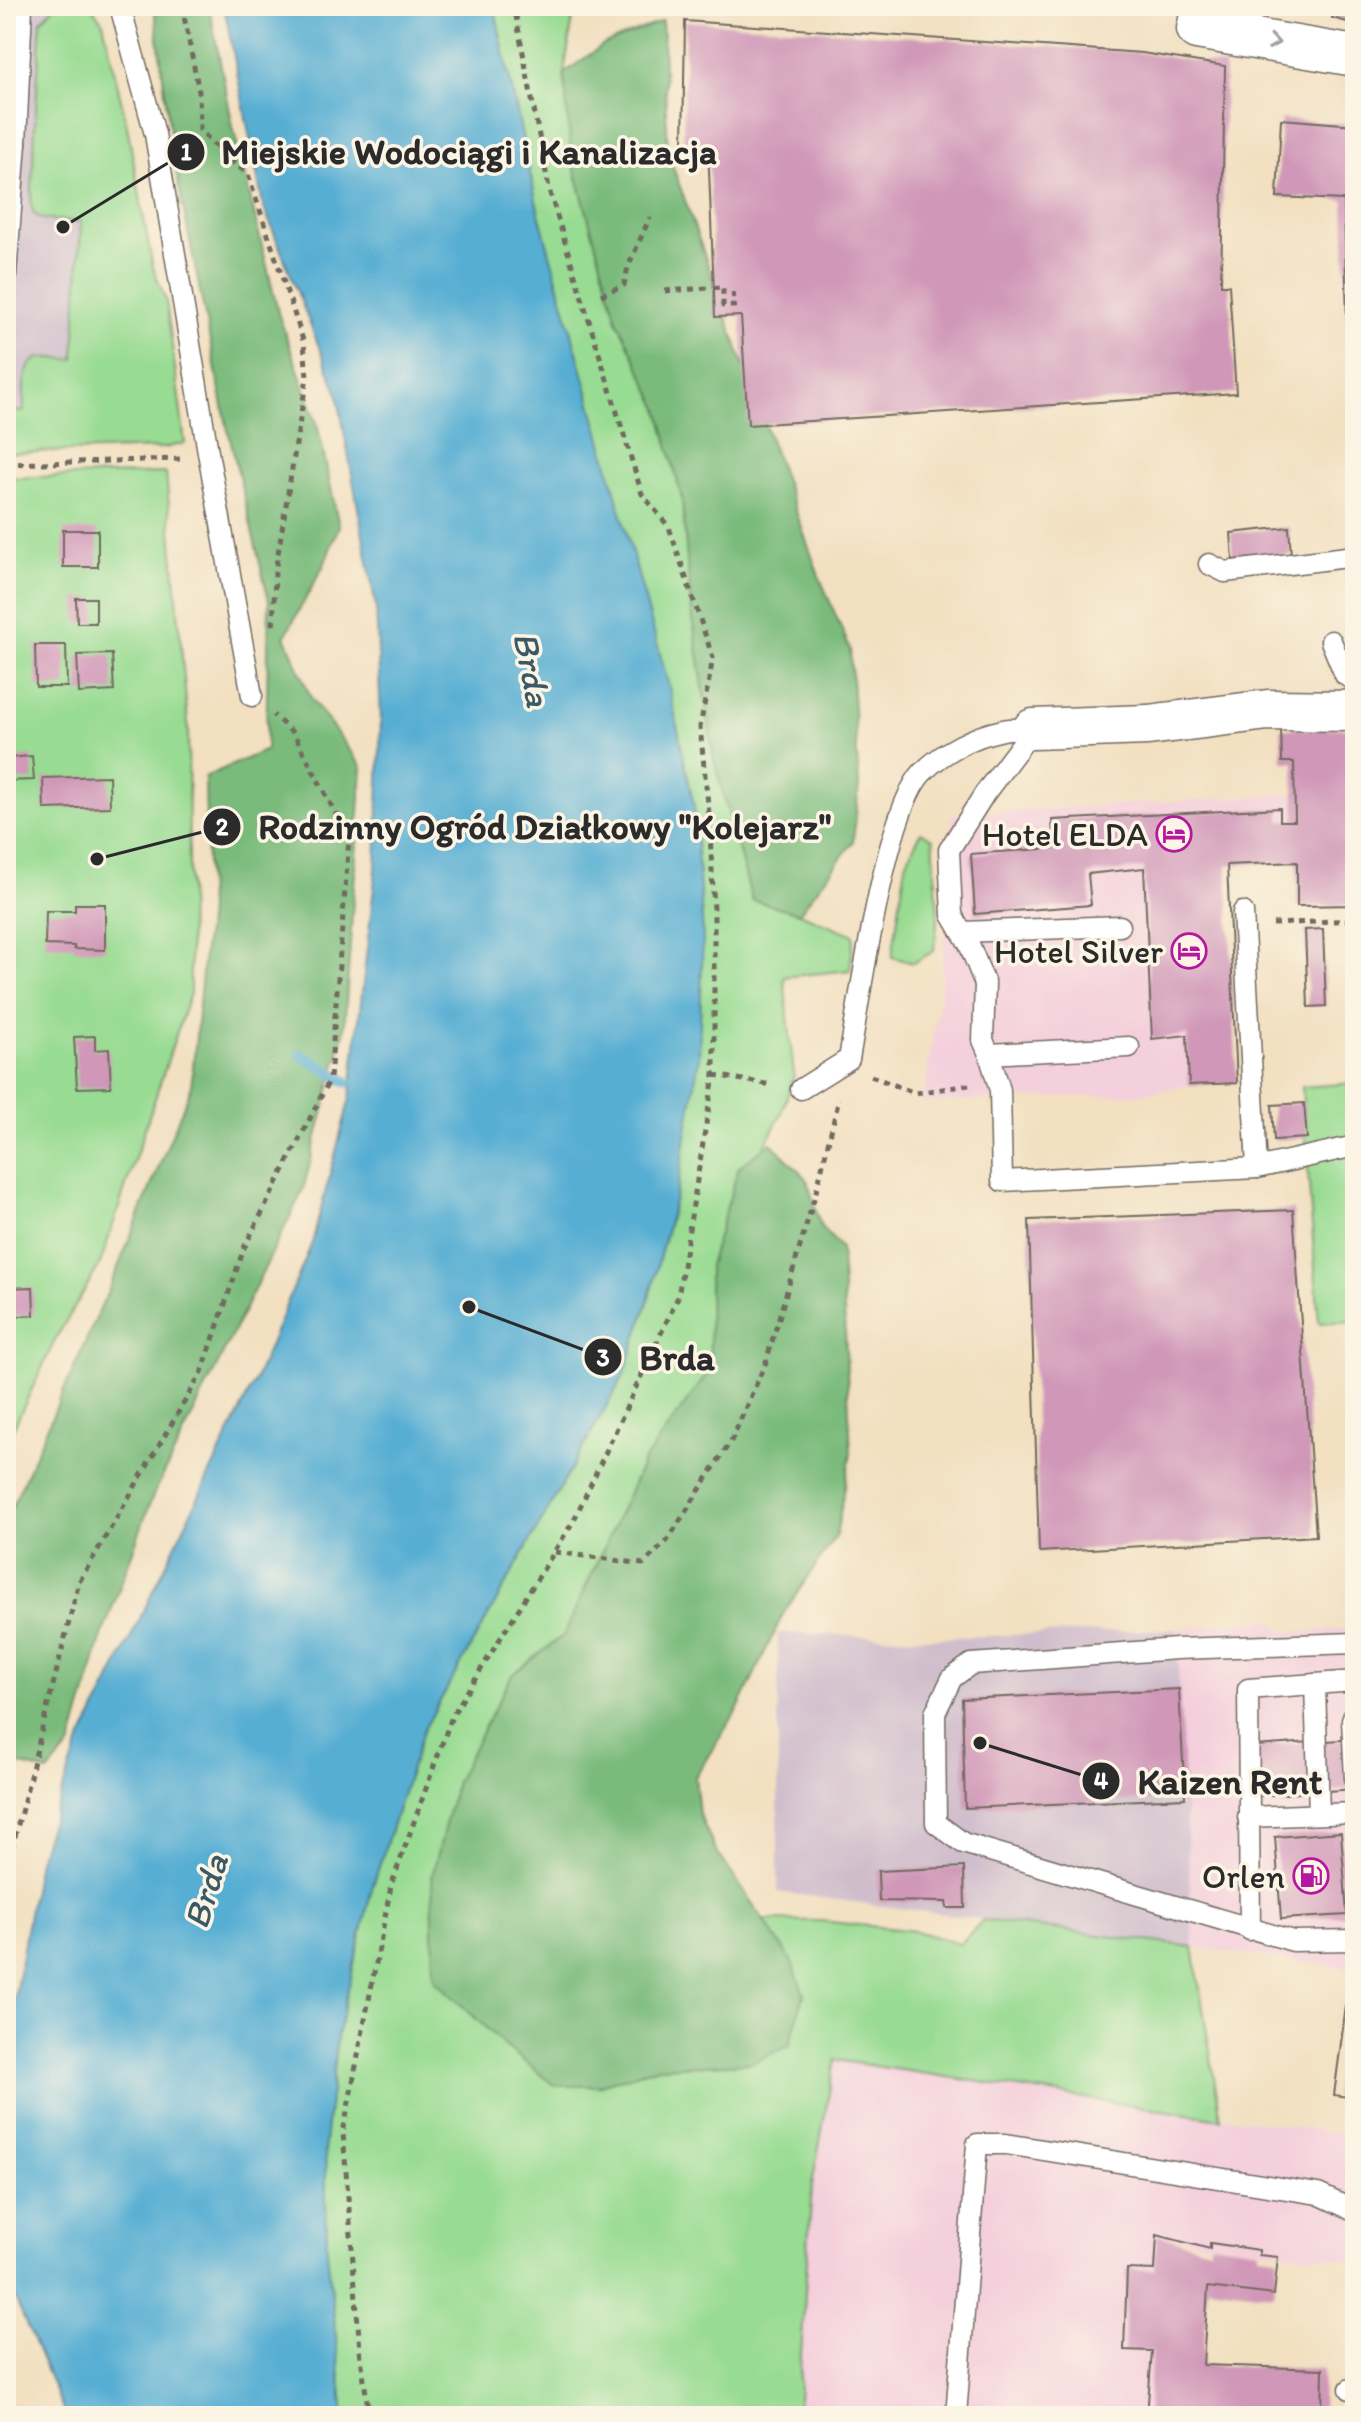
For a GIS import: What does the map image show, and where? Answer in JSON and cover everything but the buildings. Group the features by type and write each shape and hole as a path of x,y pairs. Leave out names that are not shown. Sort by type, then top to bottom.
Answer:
{"street":[{"path":"1199,18 1355,56"},
{"path":"1033,729 1148,725 1268,710 1355,711"}],"lane":[{"path":"6,275 11,142 22,6"},
{"path":"120,6 155,134 252,696"},
{"path":"1209,564 1225,572 1355,556"},
{"path":"1331,641 1345,675 1355,681"},
{"path":"801,1089 849,1059 881,890 902,808 921,774 950,750 1004,729 1033,729"},
{"path":"1033,729 985,793 949,850 952,915 985,984 983,1040 1000,1090 1002,1181 1257,1168 1355,1146"},
{"path":"1243,919 1257,1168"},
{"path":"962,932 1120,926"},
{"path":"989,1054 1129,1047"},
{"path":"1355,1643 1177,1649 971,1664 952,1678 935,1713 936,1823 963,1843 1293,1941 1355,1940"},
{"path":"1250,1930 1248,1689 1355,1681"},
{"path":"1315,1684 1319,1814"},
{"path":"1355,1711 1352,1720 1355,1778"},
{"path":"1248,1817 1355,1813"},
{"path":"956,2416 977,2144 1006,2144 1318,2194 1355,2211"}],"path":[{"path":"6,1872 79,1582 202,1372 244,1248 330,1079 349,839 294,734 252,696 272,645 275,572 307,377 304,343 248,174 200,130 199,92 182,6"},
{"path":"369,2416 360,2350 343,2133 391,1886 452,1716 574,1520 678,1297 714,1075 714,910 700,727 713,658 669,527 642,494 550,193 514,6"},
{"path":"601,295 624,285 628,267 650,217"},
{"path":"665,291 723,287 723,306 734,306 733,286"},
{"path":"6,464 165,459"},
{"path":"1243,919 1355,920"},
{"path":"849,1059 863,1073 915,1093 969,1086 989,1054"},
{"path":"555,1552 643,1564 667,1541 732,1439 766,1362 816,1192 849,1059"},
{"path":"714,1075 801,1089"}],"shaded area":[{"path":"6,6 77,6 165,448 6,453"},
{"path":"1295,794 1297,862 1227,865 1237,1083 1189,1085 1141,1094 923,1102 941,987 952,815"},
{"path":"1270,1620 1285,1633 1355,1628 1355,1969 1193,1947 1176,1629"},
{"path":"1176,1629 1193,1947 778,1892 778,1633 935,1638"},
{"path":"835,2060 1355,2136 1355,2261 1157,2236 1153,2416 797,2416 812,2185"}],"green space":[{"path":"55,6 90,6 103,22 127,126 153,268 166,301 185,443 164,448 6,453 6,412 24,411 24,388 29,366 41,358 74,359 81,222 42,219 34,214 31,204 41,21"},
{"path":"154,6 209,6 233,127 279,316 317,423 339,526 324,565 285,636 311,698 362,767 344,1033 303,1190 152,1498 101,1639 71,1745 48,1772 6,1761 6,1520 110,1287 191,1088 208,910 205,777 266,750 269,601 227,426 173,156"},
{"path":"494,6 575,6 564,73 617,320 659,409 682,499 691,606 714,759 752,899 799,913 854,935 850,970 784,977 794,1076 781,1115 763,1149 739,1167 709,1266 711,1370 643,1462 564,1635 512,1675 555,2086 597,2086 658,2067 751,2063 791,1960 764,1920 821,1921 916,1931 960,1944 983,1920 1193,1947 1221,2119 835,2060 812,2185 797,2416 344,2416 327,2251 325,2142 337,2036 372,1888 423,1731 624,1375 648,1302 678,1186 538,210"},
{"path":"662,21 668,153 819,576 850,649 859,785 853,842 799,913 752,900 714,759 691,606 682,499 659,409 617,320 571,156 564,73 605,44"},
{"path":"166,473 188,725 190,993 100,1264 56,1338 6,1444 6,478"},
{"path":"921,832 933,839 938,917 934,951 913,963 892,957 906,863"},
{"path":"1355,1083 1355,1321 1319,1323 1302,1087"},
{"path":"771,1143 807,1179 821,1227 841,1248 851,1453 836,1536 783,1614 739,1707 695,1777 699,1814 715,1849 791,1960 804,1994 789,2046 751,2063 658,2067 597,2086 555,2086 504,2045 434,1979 432,1877 456,1781 512,1675 564,1635 643,1462 710,1370 709,1266 739,1167"}],"water":[{"path":"224,6 494,6 538,210 669,687 694,806 703,934 699,1058 678,1186 648,1302 624,1375 423,1731 372,1888 337,2036 325,2142 327,2251 344,2416 66,2416 6,2278 6,2048 38,1860 77,1749 256,1378 312,1243 350,1098 376,869 381,720 376,607 337,392 263,205"}],"waterway":[{"path":"301,1055 347,1082"}],"place":[{"name":"Miejskie Wodociągi i Kanalizacja","path":"63,227"},
{"name":"Hotel ELDA","path":"1174,834"},
{"name":"Rodzinny Ogród Działkowy \"Kolejarz\"","path":"97,859"},
{"name":"Hotel Silver","path":"1189,951"},
{"name":"Brda","path":"469,1307"},
{"name":"Kaizen Rent","path":"980,1743"},
{"name":"Orlen","path":"1311,1876"}]}
